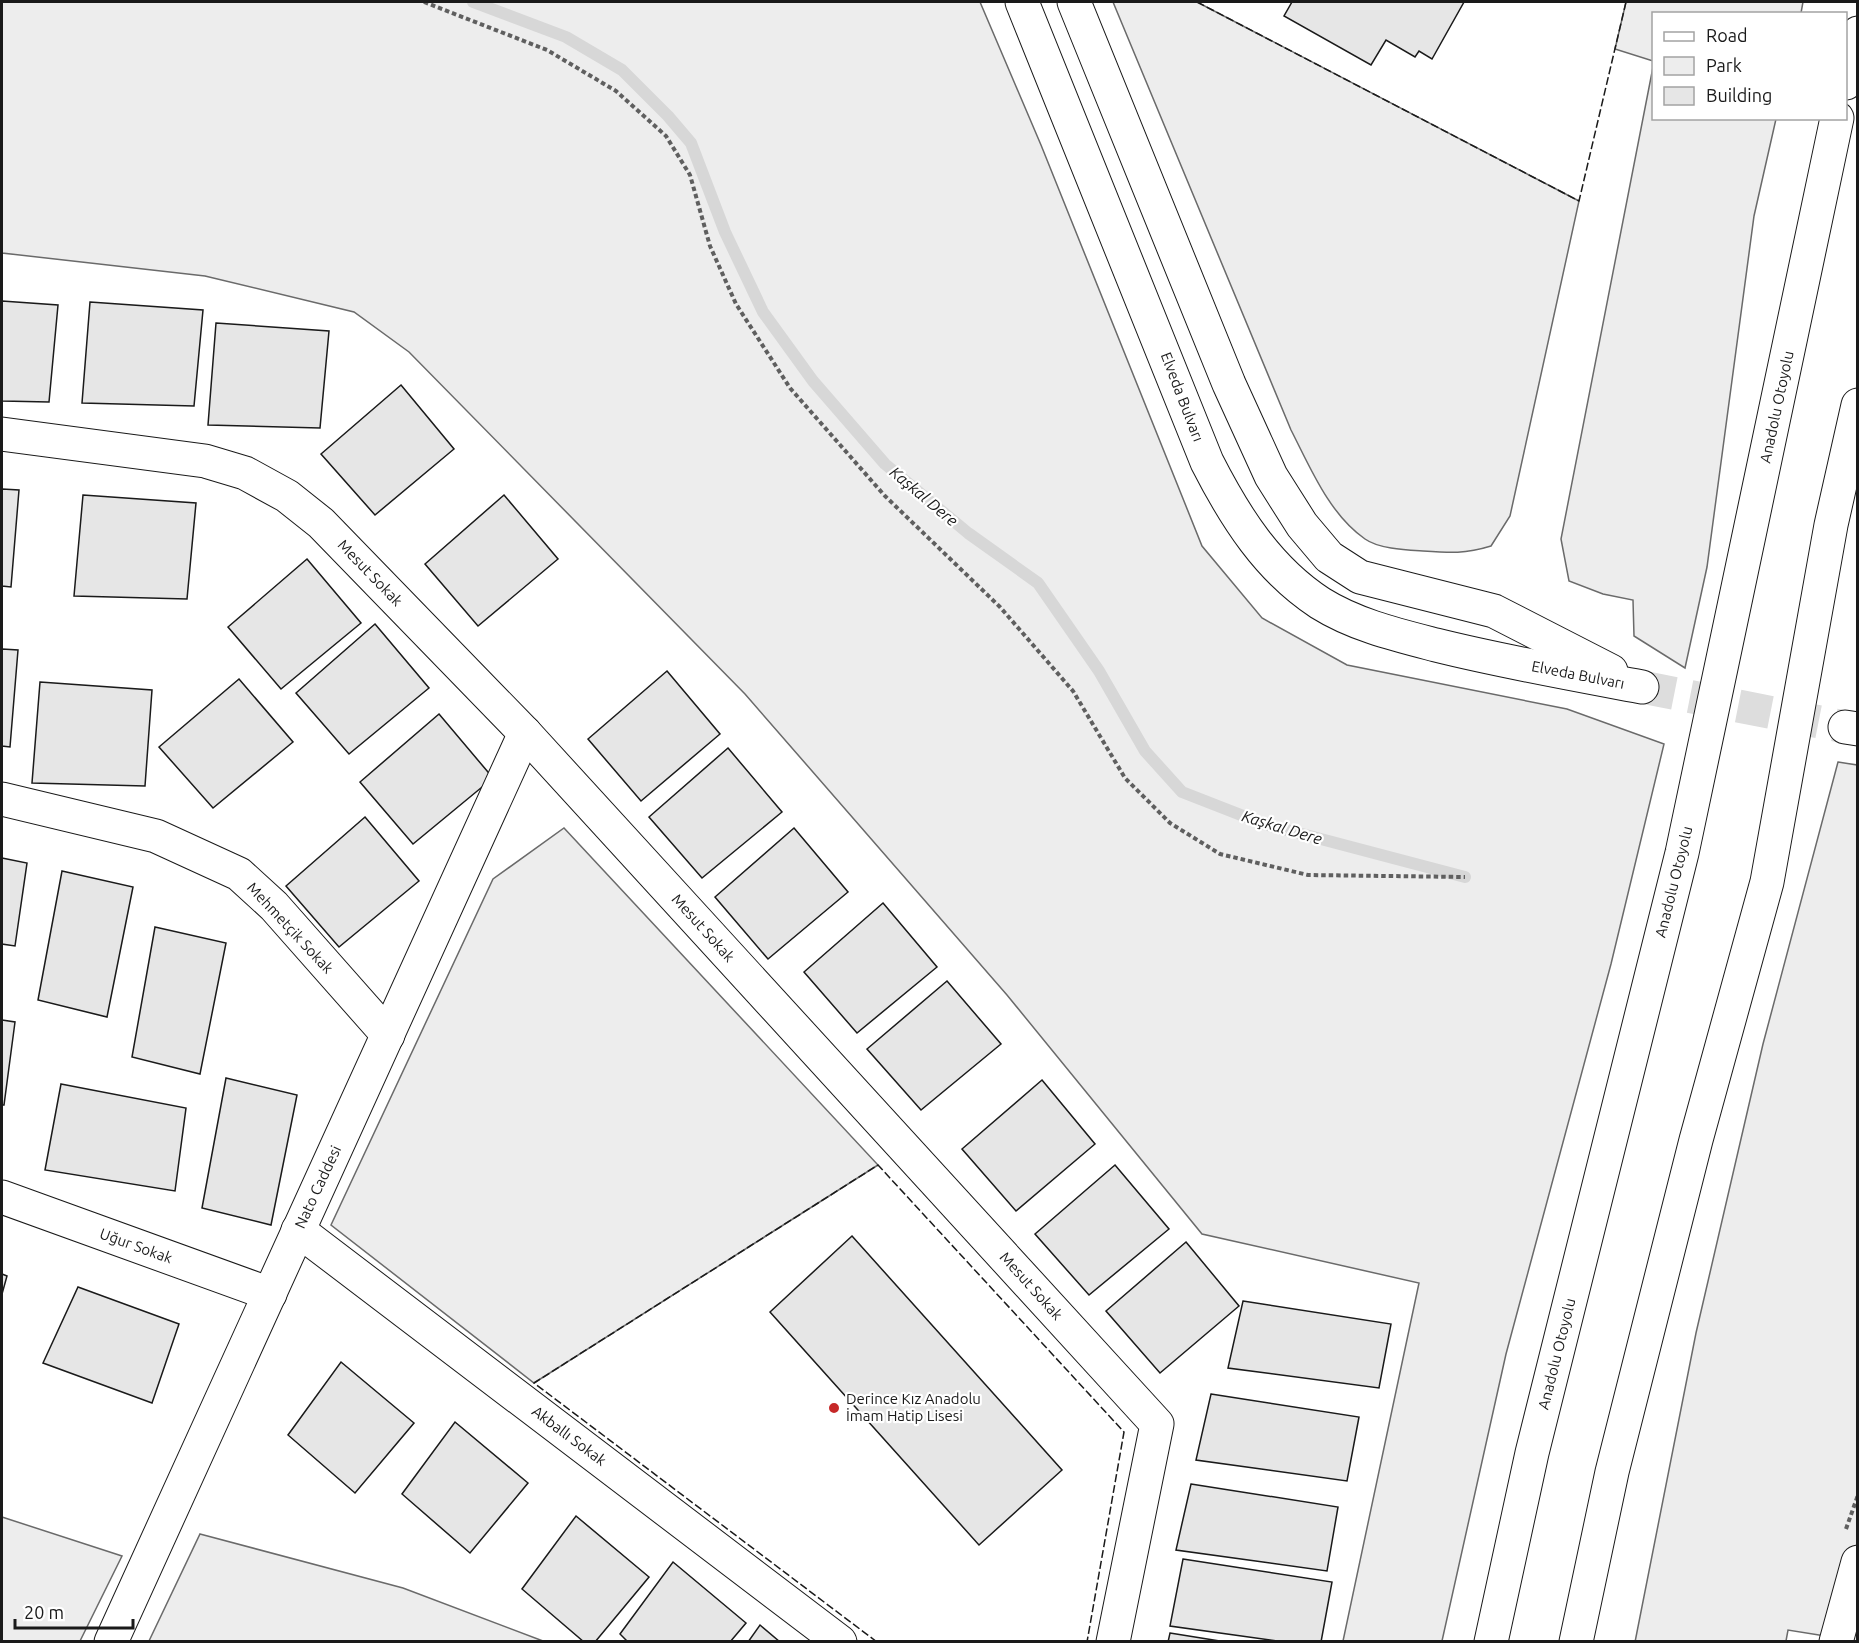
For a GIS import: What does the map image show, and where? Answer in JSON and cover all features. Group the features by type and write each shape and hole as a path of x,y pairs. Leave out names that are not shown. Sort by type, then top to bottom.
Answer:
{"main road":[{"name":"Elveda Bulvarı","path":"1022,2 1207,462 1229,506 1261,550 1321,603 1356,621 1397,635 1484,657 1642,687 1494,611 1360,577 1329,557 1302,525 1271,476 1229,384 1074,2"},
{"path":"1847,75 1857,33"},
{"name":"Anadolu Otoyolu","path":"1491,1641 1532,1453 1682,853 1837,120"},
{"path":"1576,1641 1621,1438 1696,1140 1767,882 1831,525 1857,405"},
{"name":"Mesut Sokak","path":"2,434 205,461 245,473 287,496 321,523 525,733 1157,1424 1113,1641"},
{"name":"Nato Caddesi","path":"111,1641 525,733"},
{"name":"Mehmetçik Sokak","path":"2,799 156,836 239,874 274,906 388,1035"},
{"name":"Uğur Sokak","path":"2,1197 270,1294"},
{"name":"Akballı Sokak","path":"298,1230 840,1641"},
{"path":"1836,1641 1857,1562"}],"path":[{"path":"424,2 547,50 616,91 666,136 690,176 710,246 736,304 790,388 885,496 1015,624 1073,691 1125,778 1170,823 1220,854 1308,875 1465,878"}],"green space":[{"path":"2,2 980,2 1041,145 1202,546 1262,618 1347,665 1567,709 1664,744 1611,964 1506,1354 1442,1641 1343,1641 1419,1283 1202,1234 1007,995 745,694 409,352 354,312 205,276 2,253"},
{"path":"1113,2 1197,2 1579,201 1510,516 1491,546 1465,552 1385,547 1365,539 1352,529 1331,503 1313,474 1291,430"},
{"path":"1626,2 1803,2 1801,12 1652,12 1652,61 1615,49"},
{"path":"1652,72 1652,120 1776,120 1754,216 1707,567 1685,668 1634,636 1633,600 1603,594 1569,581 1561,539"},
{"path":"1838,762 1857,765 1857,1641 1788,1630 1786,1641 1635,1642 1696,1333 1763,1044"},
{"path":"564,828 878,1165 534,1383 331,1225 493,879"},
{"path":"2,1517 122,1556 80,1641 2,1641"},
{"path":"200,1534 403,1588 543,1641 149,1641"}],"building":[{"path":"1292,2 1464,2 1432,59 1419,51 1415,57 1386,40 1371,65 1284,16"},
{"path":"2,301 58,305 49,402 2,401"},
{"path":"90,302 203,310 194,406 82,403"},
{"path":"216,323 329,331 320,428 208,425"},
{"path":"401,385 454,449 375,515 321,454"},
{"path":"2,489 19,490 11,587 2,586"},
{"path":"83,495 196,503 187,599 74,596"},
{"path":"504,495 558,559 478,626 425,564"},
{"path":"307,559 361,623 281,689 228,627"},
{"path":"375,624 429,688 349,754 296,693"},
{"path":"2,649 18,650 10,747 2,746"},
{"path":"667,671 720,734 641,801 588,739"},
{"path":"239,679 293,742 213,808 159,747"},
{"path":"40,682 152,690 145,786 32,783"},
{"path":"439,714 493,778 413,844 360,782"},
{"path":"728,748 782,812 702,878 649,817"},
{"path":"365,817 419,881 339,947 286,886"},
{"path":"794,828 848,892 768,959 715,897"},
{"path":"2,858 27,863 15,946 2,944"},
{"path":"62,871 133,887 107,1017 38,1000"},
{"path":"883,903 937,967 857,1033 804,972"},
{"path":"155,927 226,943 200,1074 132,1057"},
{"path":"947,981 1001,1044 921,1110 867,1049"},
{"path":"2,1020 15,1022 4,1105 2,1105"},
{"path":"226,1078 297,1095 271,1225 202,1208"},
{"path":"1042,1080 1095,1144 1016,1211 962,1149"},
{"path":"61,1084 186,1108 175,1191 45,1170"},
{"path":"1115,1165 1169,1229 1089,1295 1035,1234"},
{"path":"852,1236 1062,1470 979,1545 770,1312"},
{"path":"1186,1242 1239,1306 1160,1373 1106,1311"},
{"path":"2,1274 7,1276 2,1294"},
{"path":"78,1287 179,1324 152,1403 43,1363"},
{"path":"1243,1301 1391,1324 1379,1388 1228,1368"},
{"path":"341,1362 414,1423 355,1493 288,1435"},
{"path":"1211,1394 1359,1417 1347,1481 1196,1460"},
{"path":"455,1422 528,1483 470,1553 402,1494"},
{"path":"1191,1484 1338,1507 1327,1571 1176,1550"},
{"path":"576,1516 649,1577 595,1642 584,1642 522,1589"},
{"path":"1183,1559 1332,1582 1321,1642 1285,1642 1170,1626"},
{"path":"673,1562 746,1623 730,1642 628,1642 620,1634"},
{"path":"760,1625 780,1642 748,1642"},
{"path":"1170,1633 1226,1642 1168,1642"}],"waterway":[{"name":"Kaşkal Dere","path":"473,2 566,37 622,70 668,116 691,143 725,232 763,312 813,381 885,464 968,533 1038,583 1099,671 1145,751 1182,792 1264,824 1465,877"}],"tunnel":[{"path":"1642,687 1845,727"}],"fence":[{"path":"1197,2 1579,201 1626,2"},
{"path":"877,1642 534,1383 878,1165 1124,1432 1087,1642"}],"place":[{"name":"Derince Kız Anadolu İmam Hatip Lisesi","path":"834,1408"}]}
